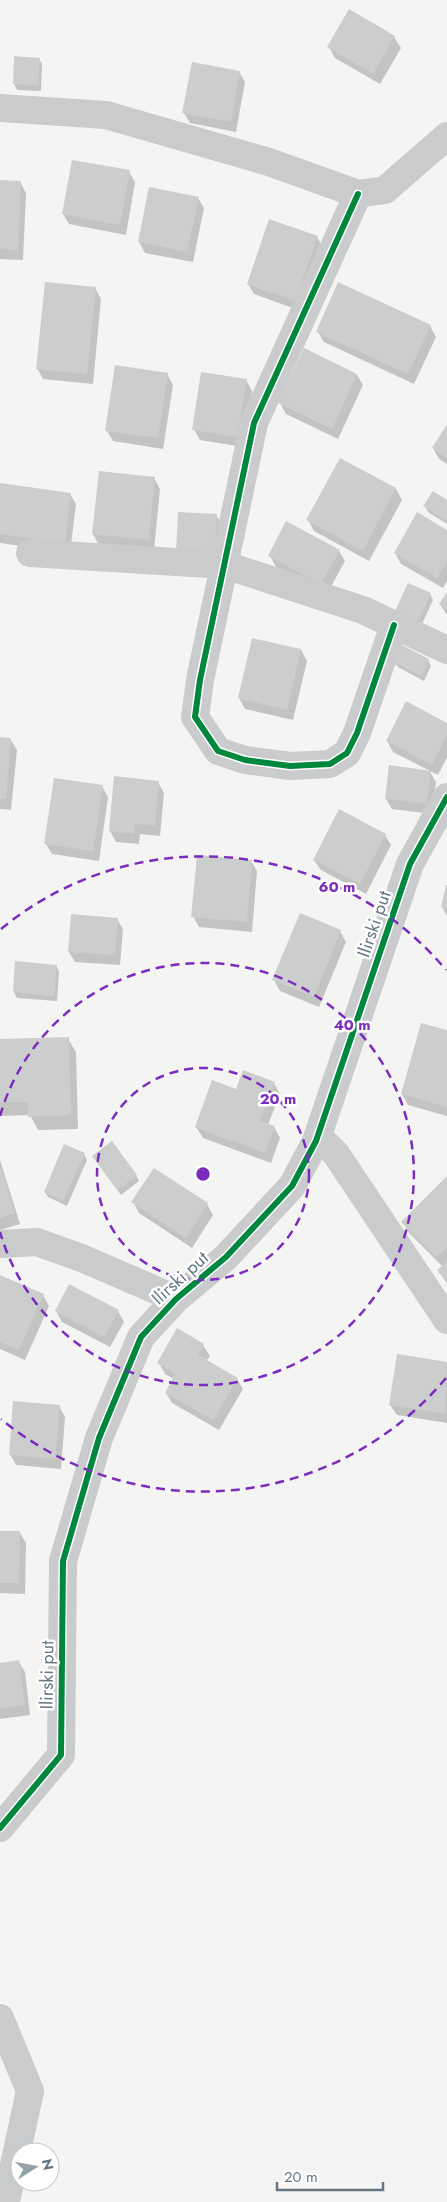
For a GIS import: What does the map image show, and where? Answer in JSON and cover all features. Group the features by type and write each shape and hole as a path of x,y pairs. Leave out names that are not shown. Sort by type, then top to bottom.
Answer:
{"street":[{"path":"0,108 106,115 269,162 358,194 384,190 447,136"},
{"path":"358,194 254,423 200,680 195,718 218,751 245,760 290,766 330,764 347,753 394,625"},
{"path":"30,553 225,565 363,610 447,650"},
{"name":"Ilirski put","path":"0,1828 62,1755 63,1560 99,1438 141,1337 176,1299 226,1257 292,1186 316,1141 410,864 447,797"},
{"path":"316,1141 327,1145 336,1154 447,1320"},
{"path":"0,1244 37,1242 84,1259 176,1299"},
{"path":"0,2018 30,2091 6,2202"}],"building":[{"path":"349,9 395,36 373,74 327,47"},
{"path":"14,56 40,58 38,86 13,84"},
{"path":"192,62 240,71 231,122 182,113"},
{"path":"72,160 130,170 120,225 62,214"},
{"path":"0,180 21,181 18,250 0,249"},
{"path":"149,187 199,197 187,252 138,242"},
{"path":"269,219 318,236 295,301 247,284"},
{"path":"45,282 96,287 87,374 36,369"},
{"path":"338,282 431,325 408,374 316,332"},
{"path":"304,348 357,374 332,429 278,403"},
{"path":"115,365 168,373 158,438 105,431"},
{"path":"201,372 247,379 237,437 192,430"},
{"path":"447,424 447,458 432,448"},
{"path":"340,458 396,488 363,551 306,520"},
{"path":"99,471 155,477 149,540 92,534"},
{"path":"0,483 71,493 65,543 0,534"},
{"path":"433,491 447,500 447,521 423,506"},
{"path":"178,512 217,514 215,553 176,551"},
{"path":"417,512 447,530 447,561 437,578 394,553"},
{"path":"286,521 340,550 321,584 268,556"},
{"path":"408,583 431,593 418,622 395,611"},
{"path":"447,592 447,609 439,604"},
{"path":"252,638 301,649 287,710 238,698"},
{"path":"402,645 429,659 421,676 393,662"},
{"path":"406,701 447,723 447,735 432,765 386,741"},
{"path":"0,737 11,738 6,799 0,799"},
{"path":"389,765 431,771 427,804 385,799"},
{"path":"114,776 159,781 155,826 135,824 134,834 109,831"},
{"path":"54,778 103,785 93,851 44,844"},
{"path":"339,809 386,834 360,884 313,860"},
{"path":"197,855 252,860 247,922 191,917"},
{"path":"447,885 447,909 441,907"},
{"path":"300,913 341,930 314,997 272,980"},
{"path":"71,914 118,918 115,955 68,952"},
{"path":"15,961 57,965 54,996 13,992"},
{"path":"421,1023 447,1030 447,1107 401,1094"},
{"path":"69,1037 71,1115 28,1117 28,1102 0,1102 0,1039"},
{"path":"243,1070 275,1082 260,1121 275,1126 265,1153 195,1127 212,1080 236,1089"},
{"path":"112,1141 137,1175 117,1190 92,1156"},
{"path":"64,1144 85,1153 63,1201 44,1192"},
{"path":"0,1165 15,1213 0,1218"},
{"path":"154,1168 208,1203 186,1238 131,1202"},
{"path":"447,1176 447,1247 436,1257 401,1222"},
{"path":"447,1262 447,1283 437,1270"},
{"path":"0,1275 44,1294 19,1350 0,1342"},
{"path":"69,1284 119,1310 104,1337 55,1311"},
{"path":"177,1328 204,1344 198,1355 238,1378 213,1420 165,1393 175,1374 157,1363"},
{"path":"397,1354 447,1362 445,1414 389,1405"},
{"path":"13,1401 60,1405 55,1459 9,1455"},
{"path":"0,1531 20,1531 19,1583 0,1583"},
{"path":"19,1660 25,1705 0,1708 0,1663"}],"cycle path":[{"path":"358,194 254,423 200,680 195,717 218,751 245,760 290,766 330,764 347,753 357,733 394,625"},
{"path":"0,1828 61,1755 63,1561 99,1438 141,1337 176,1299 226,1257 292,1186 316,1141 410,864 447,797"}]}
